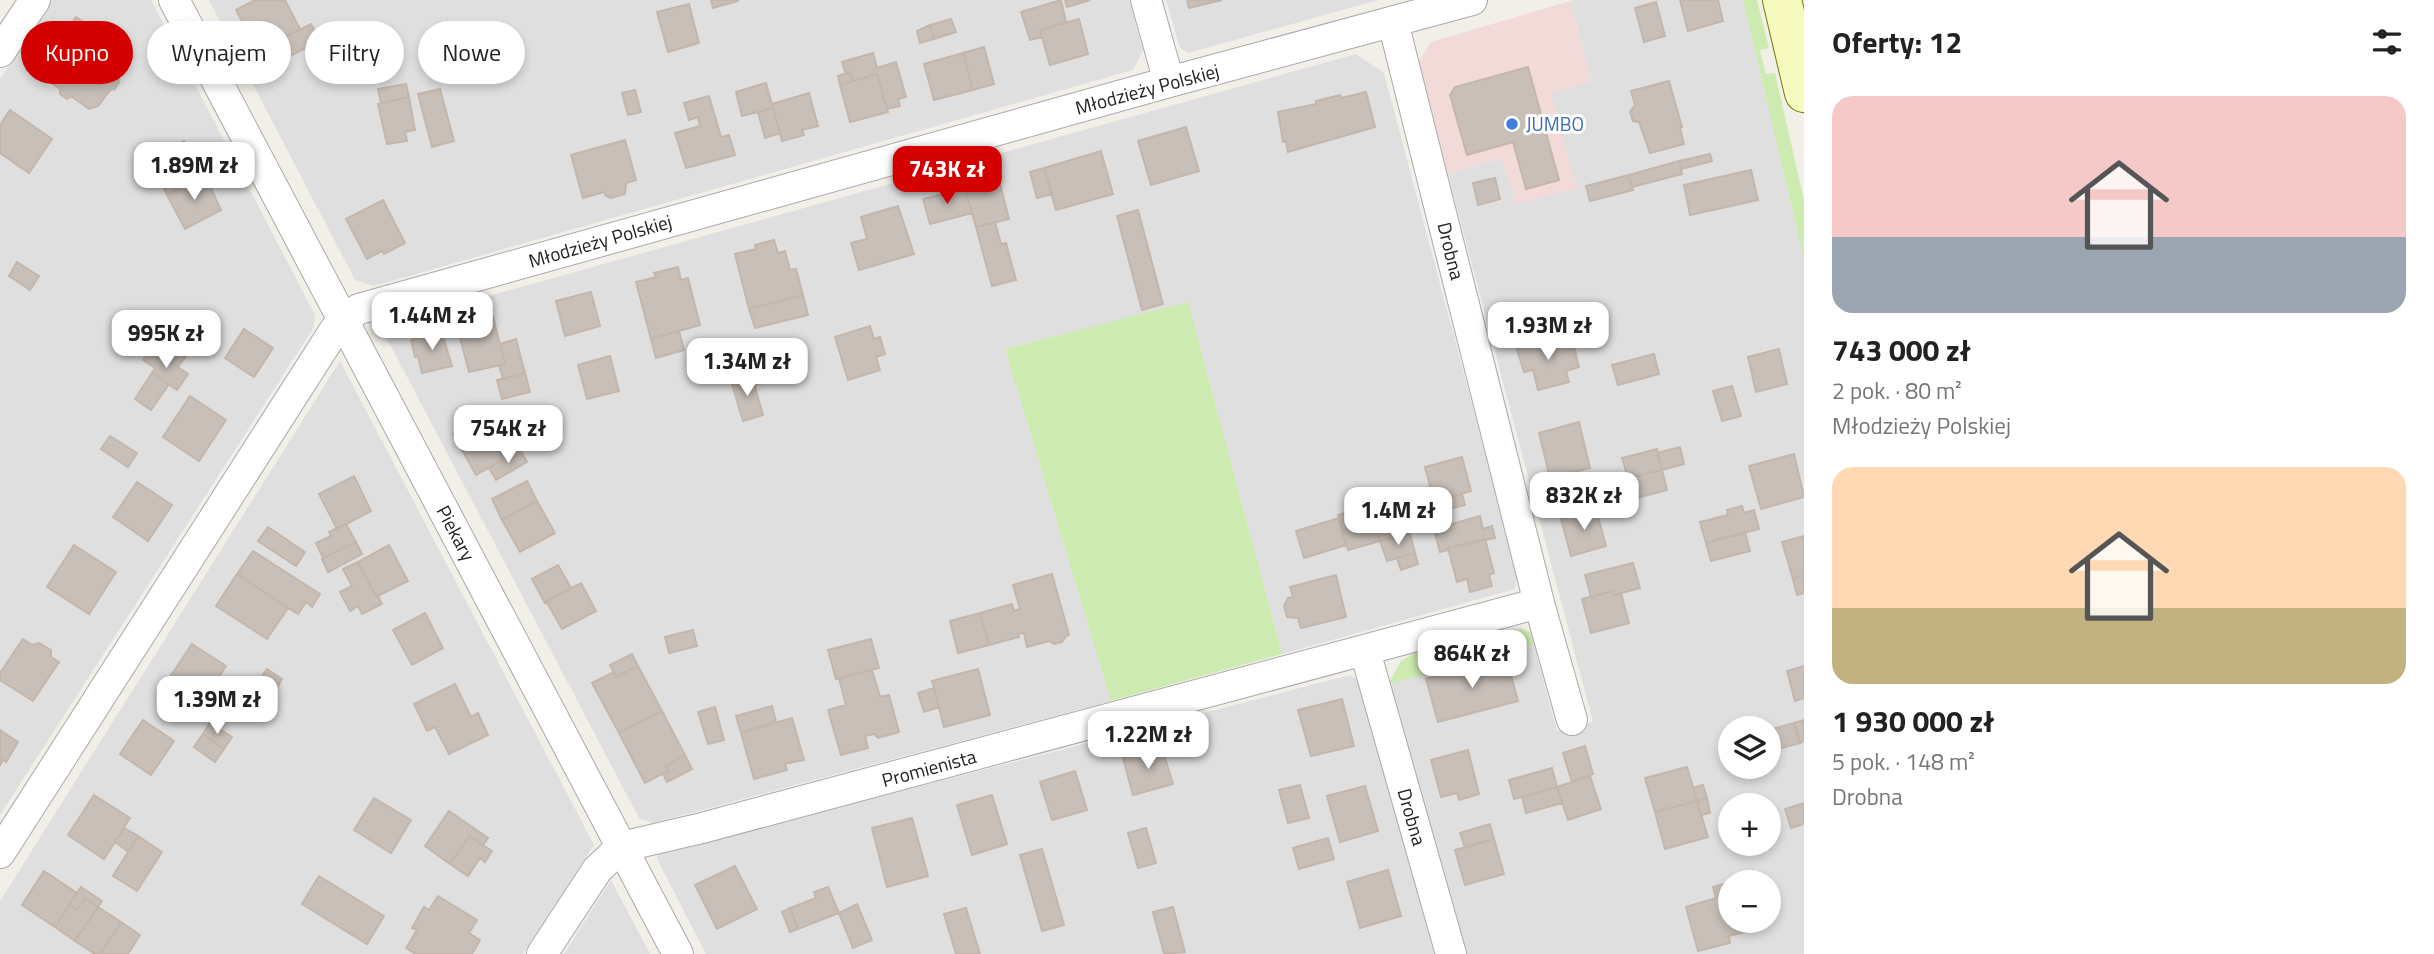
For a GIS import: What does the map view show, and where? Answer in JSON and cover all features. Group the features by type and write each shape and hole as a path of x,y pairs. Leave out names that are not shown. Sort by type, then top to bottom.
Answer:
{"main road":[{"path":"1782,0 1804,93"}],"street":[{"path":"0,52 35,0"},
{"name":"Piekary","path":"174,0 678,954"},
{"path":"1146,0 1169,82"},
{"name":"Młodzieży Polskiej","path":"343,319 359,309 1472,0"},
{"name":"Drobna","path":"1393,22 1539,603 1572,720"},
{"path":"0,853 343,319"},
{"path":"1365,651 1539,603"},
{"name":"Drobna","path":"1365,651 1451,954"},
{"name":"Promienista","path":"621,847 702,828 1365,651"},
{"path":"542,954 597,870 621,847"}],"shaded area":[{"path":"52,0 151,0 162,21 147,21 147,84 195,84 315,315 314,327 0,815 0,79 21,47 21,84 133,84 133,21 38,21"},
{"path":"209,0 1129,0 1143,50 1133,70 374,286 355,280 253,84 291,84 291,21 220,21"},
{"path":"1166,0 1378,0 1188,53 1180,48"},
{"path":"1743,0 1804,260 1804,954 1466,954 1388,684 1534,645 1557,731 1593,722 1448,174 1502,158 1551,93 1591,81 1570,1"},
{"path":"1570,1 1591,81 1551,94 1577,189 1516,203 1501,158 1448,174 1419,61 1431,42"},
{"path":"1356,54 1384,73 1517,574 1515,589 1282,654 1188,303 1005,349 1111,701 653,823 639,818 385,335 392,323"},
{"path":"340,361 594,845 523,954 0,954 0,901"},
{"path":"1350,675 1360,681 1434,954 706,954 657,859 658,854"},
{"path":"611,880 650,954 564,954"}],"green space":[{"path":"1743,0 1757,0 1769,48 1760,50 1766,74 1775,73 1804,200 1804,260"},
{"path":"1188,302 1282,654 1111,701 1005,349"},
{"path":"1520,628 1530,632 1534,645 1388,684 1401,661 1415,653"}],"building":[{"path":"255,0 285,0 300,29 291,34 291,21 242,21 236,10"},
{"path":"711,0 738,0 738,1 713,8"},
{"path":"1061,0 1066,22 1040,30 1042,37 1030,40 1021,12"},
{"path":"1065,0 1090,0 1067,7"},
{"path":"1187,0 1222,0 1189,8"},
{"path":"1680,0 1718,0 1723,21 1688,31"},
{"path":"1656,2 1665,36 1644,42 1635,8"},
{"path":"689,4 699,43 668,52 657,12"},
{"path":"951,19 956,32 934,39 930,25"},
{"path":"1079,19 1088,54 1050,65 1040,30"},
{"path":"930,25 934,39 920,43 917,31"},
{"path":"305,27 305,48 291,56 291,34"},
{"path":"984,47 994,84 973,90 963,53"},
{"path":"873,53 877,68 896,62 906,97 898,99 900,106 887,109 877,74 853,81 850,72 846,74 842,62"},
{"path":"963,53 973,90 934,100 924,64"},
{"path":"1528,67 1559,180 1526,189 1513,142 1467,155 1450,95 1455,87"},
{"path":"850,72 853,81 840,85 838,76"},
{"path":"877,74 888,112 850,122 840,85"},
{"path":"1669,81 1684,144 1650,153 1639,122 1633,121 1630,112 1635,105 1631,91"},
{"path":"766,83 773,108 742,116 736,92"},
{"path":"53,84 118,84 98,106 89,109 71,96 67,99 60,94 60,89"},
{"path":"406,84 409,97 381,103 378,89"},
{"path":"440,89 454,141 432,147 418,94"},
{"path":"635,90 641,112 628,115 622,93"},
{"path":"1366,92 1375,127 1288,152 1286,141 1283,142 1278,112 1316,104 1316,101 1340,95 1341,98"},
{"path":"809,93 818,126 802,130 804,135 782,141 772,104"},
{"path":"709,96 721,137 729,135 735,155 686,168 675,133 700,126 698,117 689,120 684,103"},
{"path":"409,97 415,130 405,132 407,141 387,144 378,104"},
{"path":"773,108 780,133 765,138 758,112"},
{"path":"10,110 52,139 29,173 0,153 0,125"},
{"path":"1186,127 1199,171 1151,185 1138,141"},
{"path":"625,140 636,180 626,183 625,194 611,198 604,192 583,198 571,155"},
{"path":"184,141 205,175 167,195 149,160"},
{"path":"1101,151 1113,194 1056,210 1044,168"},
{"path":"1710,154 1712,161 1681,169 1679,161"},
{"path":"1679,161 1682,174 1632,187 1629,175"},
{"path":"1044,168 1052,194 1037,198 1030,172"},
{"path":"1751,170 1758,200 1690,215 1684,185"},
{"path":"205,175 221,210 185,229 167,195"},
{"path":"1629,175 1633,190 1590,201 1586,186"},
{"path":"1495,178 1500,199 1478,205 1473,183"},
{"path":"999,180 1009,219 976,227 965,189"},
{"path":"965,189 972,213 930,224 923,199"},
{"path":"383,200 405,243 367,259 346,219"},
{"path":"898,206 914,254 859,270 851,243 867,239 861,217"},
{"path":"1138,210 1163,304 1142,310 1117,216"},
{"path":"995,222 1001,244 1006,243 1016,280 992,286 976,227"},
{"path":"774,240 778,253 785,251 790,270 796,269 803,295 749,309 735,254 756,249 755,245"},
{"path":"17,262 39,276 30,290 9,276"},
{"path":"678,267 681,280 688,278 700,325 651,339 636,282 656,277 654,273"},
{"path":"591,292 600,326 565,336 556,301"},
{"path":"803,295 808,315 755,328 749,309"},
{"path":"493,317 505,364 469,372 457,326"},
{"path":"870,326 874,339 880,337 885,354 876,357 880,370 848,380 835,337"},
{"path":"244,329 273,348 254,377 225,358"},
{"path":"441,330 452,366 422,373 411,340"},
{"path":"679,331 684,350 656,358 651,339"},
{"path":"162,333 189,352 178,367 151,349"},
{"path":"1542,338 1544,346 1572,339 1579,367 1566,371 1569,382 1538,390 1533,370 1524,372 1516,346"},
{"path":"516,339 525,373 503,379 499,365 505,364 500,344"},
{"path":"151,349 188,374 177,390 152,373 155,368 143,360"},
{"path":"1779,349 1787,384 1756,392 1748,357"},
{"path":"1654,354 1659,374 1618,385 1612,365"},
{"path":"610,356 619,391 587,399 578,365"},
{"path":"152,373 169,384 151,410 135,399"},
{"path":"525,373 530,392 502,399 497,380"},
{"path":"752,376 763,415 743,421 731,381"},
{"path":"1732,386 1741,416 1722,421 1713,391"},
{"path":"190,396 226,420 199,461 163,437"},
{"path":"498,409 520,450 476,475 453,434"},
{"path":"1579,422 1590,468 1550,478 1539,433"},
{"path":"110,436 137,453 128,467 101,449"},
{"path":"1680,447 1684,464 1662,470 1657,453"},
{"path":"1657,449 1662,470 1628,478 1622,458"},
{"path":"520,450 527,462 496,480 489,468"},
{"path":"1794,454 1804,497 1761,509 1749,466"},
{"path":"1462,457 1471,491 1434,501 1425,467"},
{"path":"1662,470 1667,490 1633,499 1628,478"},
{"path":"354,476 371,511 337,529 319,494"},
{"path":"527,481 537,501 502,520 492,499"},
{"path":"137,482 172,505 148,541 113,517"},
{"path":"1462,494 1465,505 1449,509 1446,498"},
{"path":"537,501 555,533 520,552 502,520"},
{"path":"1369,506 1374,522 1342,531 1338,515"},
{"path":"1742,506 1744,513 1754,510 1759,529 1706,543 1700,522 1728,515 1727,510"},
{"path":"1596,509 1606,546 1571,556 1561,519"},
{"path":"1405,514 1410,534 1380,541 1374,522"},
{"path":"1480,516 1483,529 1492,526 1495,538 1440,552 1434,529"},
{"path":"1339,518 1346,545 1304,558 1296,531"},
{"path":"1374,522 1380,541 1348,550 1342,531"},
{"path":"346,524 356,542 323,558 316,543 331,536 329,532"},
{"path":"268,527 305,552 296,566 258,541"},
{"path":"1745,532 1750,551 1711,561 1706,543"},
{"path":"1410,534 1415,553 1387,561 1380,541"},
{"path":"1804,536 1804,575 1793,579 1782,542"},
{"path":"1485,539 1494,573 1489,575 1492,586 1470,592 1467,579 1457,582 1448,548"},
{"path":"356,542 362,554 328,572 322,559"},
{"path":"74,545 116,572 89,614 47,587"},
{"path":"389,545 408,581 376,597 358,562"},
{"path":"253,551 320,594 312,607 306,602 298,614 237,574"},
{"path":"1415,553 1418,564 1401,570 1397,558"},
{"path":"358,562 382,604 362,614 358,606 350,611 340,592 352,586 343,569"},
{"path":"1633,563 1640,588 1614,595 1613,591 1591,597 1585,575"},
{"path":"558,565 571,588 545,603 532,579"},
{"path":"237,574 288,608 267,639 216,606"},
{"path":"1052,574 1069,635 1062,642 1054,644 1049,641 1027,647 1024,633 1018,634 1019,637 989,645 980,613 1012,604 1014,611 1020,609 1013,585"},
{"path":"1336,575 1346,617 1301,628 1298,618 1287,617 1284,606 1288,598 1293,597 1290,587"},
{"path":"1804,575 1804,593 1797,595 1793,579"},
{"path":"581,583 596,611 562,629 546,601"},
{"path":"1613,591 1614,595 1621,593 1629,623 1591,633 1582,599"},
{"path":"425,613 443,648 412,665 393,630"},
{"path":"980,613 989,645 958,653 950,621"},
{"path":"693,630 697,646 669,653 665,637"},
{"path":"23,639 32,645 39,643 51,650 51,657 59,662 33,701 0,680 0,673"},
{"path":"871,639 879,668 836,679 828,650"},
{"path":"192,644 226,666 201,703 168,680"},
{"path":"632,654 638,666 616,677 610,665"},
{"path":"1506,657 1518,701 1438,722 1426,679"},
{"path":"638,666 662,711 619,733 592,683 614,672 616,677"},
{"path":"1804,666 1804,698 1795,701 1787,671"},
{"path":"267,669 282,679 275,691 259,680"},
{"path":"978,669 990,715 944,727 932,681"},
{"path":"872,670 880,697 889,695 899,732 878,738 874,734 865,736 868,748 841,755 828,710 846,705 839,678"},
{"path":"455,684 471,717 478,713 488,735 449,754 435,727 427,731 414,704"},
{"path":"175,685 201,703 194,714 167,697"},
{"path":"934,688 939,707 924,712 918,693"},
{"path":"1342,699 1354,746 1311,756 1298,710"},
{"path":"772,706 776,722 741,733 736,716"},
{"path":"715,707 724,740 708,744 698,712"},
{"path":"662,711 685,755 666,766 668,771 645,783 619,733"},
{"path":"792,718 804,760 785,764 787,770 754,779 741,733"},
{"path":"143,720 174,741 151,775 120,754"},
{"path":"1804,720 1804,741 1800,743 1794,723"},
{"path":"210,723 232,737 224,749 203,734"},
{"path":"1794,723 1800,743 1781,748 1781,727"},
{"path":"0,730 18,742 6,762 3,760 0,765"},
{"path":"203,734 224,749 215,762 194,747"},
{"path":"1585,746 1593,774 1572,782 1563,753"},
{"path":"1162,748 1173,784 1133,795 1123,758"},
{"path":"1468,750 1479,794 1459,800 1457,793 1441,797 1431,760"},
{"path":"685,755 692,769 667,782 663,774 668,771 666,766"},
{"path":"1687,767 1697,801 1655,812 1645,778"},
{"path":"1552,768 1557,787 1514,799 1509,780"},
{"path":"1075,771 1087,810 1052,820 1040,782"},
{"path":"1590,776 1601,809 1568,820 1557,787"},
{"path":"1300,785 1309,818 1288,823 1279,790"},
{"path":"1703,785 1707,798 1697,801 1693,788"},
{"path":"1365,786 1378,831 1340,842 1327,796"},
{"path":"1557,787 1562,803 1526,813 1522,797"},
{"path":"94,795 130,818 104,859 68,835"},
{"path":"992,795 1007,844 972,855 957,805"},
{"path":"374,798 411,820 391,853 354,830"},
{"path":"1707,798 1710,813 1701,815 1697,801"},
{"path":"1697,801 1708,837 1665,849 1655,812"},
{"path":"1804,803 1804,824 1791,828 1785,809"},
{"path":"449,811 488,838 483,845 469,836 450,864 425,846"},
{"path":"912,818 928,876 887,887 872,828"},
{"path":"1490,824 1494,839 1465,848 1460,833"},
{"path":"124,828 138,836 129,852 115,842"},
{"path":"1146,828 1156,863 1138,868 1128,833"},
{"path":"138,836 162,852 137,891 113,876"},
{"path":"469,836 492,851 485,862 480,858 468,876 450,864"},
{"path":"1328,838 1334,859 1299,869 1293,848"},
{"path":"1494,839 1504,874 1465,885 1455,850"},
{"path":"1042,849 1064,925 1042,931 1020,855"},
{"path":"735,866 757,909 717,929 695,885"},
{"path":"1388,870 1401,916 1360,928 1347,882"},
{"path":"44,871 77,893 55,927 22,905"},
{"path":"319,876 384,916 367,944 302,904"},
{"path":"1718,886 1718,933 1741,933 1729,936 1730,943 1698,951 1686,907 1716,898 1713,887"},
{"path":"81,887 102,901 98,907 85,898 77,910 69,905"},
{"path":"828,887 839,913 798,929 790,908 816,898 814,892"},
{"path":"438,896 477,920 469,933 480,940 472,954 416,954 406,948 417,930 412,928 424,907 429,910"},
{"path":"85,898 98,907 75,941 55,927 69,905 77,910"},
{"path":"857,904 872,940 853,948 839,913"},
{"path":"98,907 121,922 100,954 95,954 75,941"},
{"path":"1173,907 1185,952 1164,954 1153,912"},
{"path":"790,908 798,929 790,932 782,912"},
{"path":"966,908 980,954 956,954 944,914"},
{"path":"121,922 140,935 128,954 100,954"}],"place":[{"name":"JUMBO","path":"1512,124"}]}
